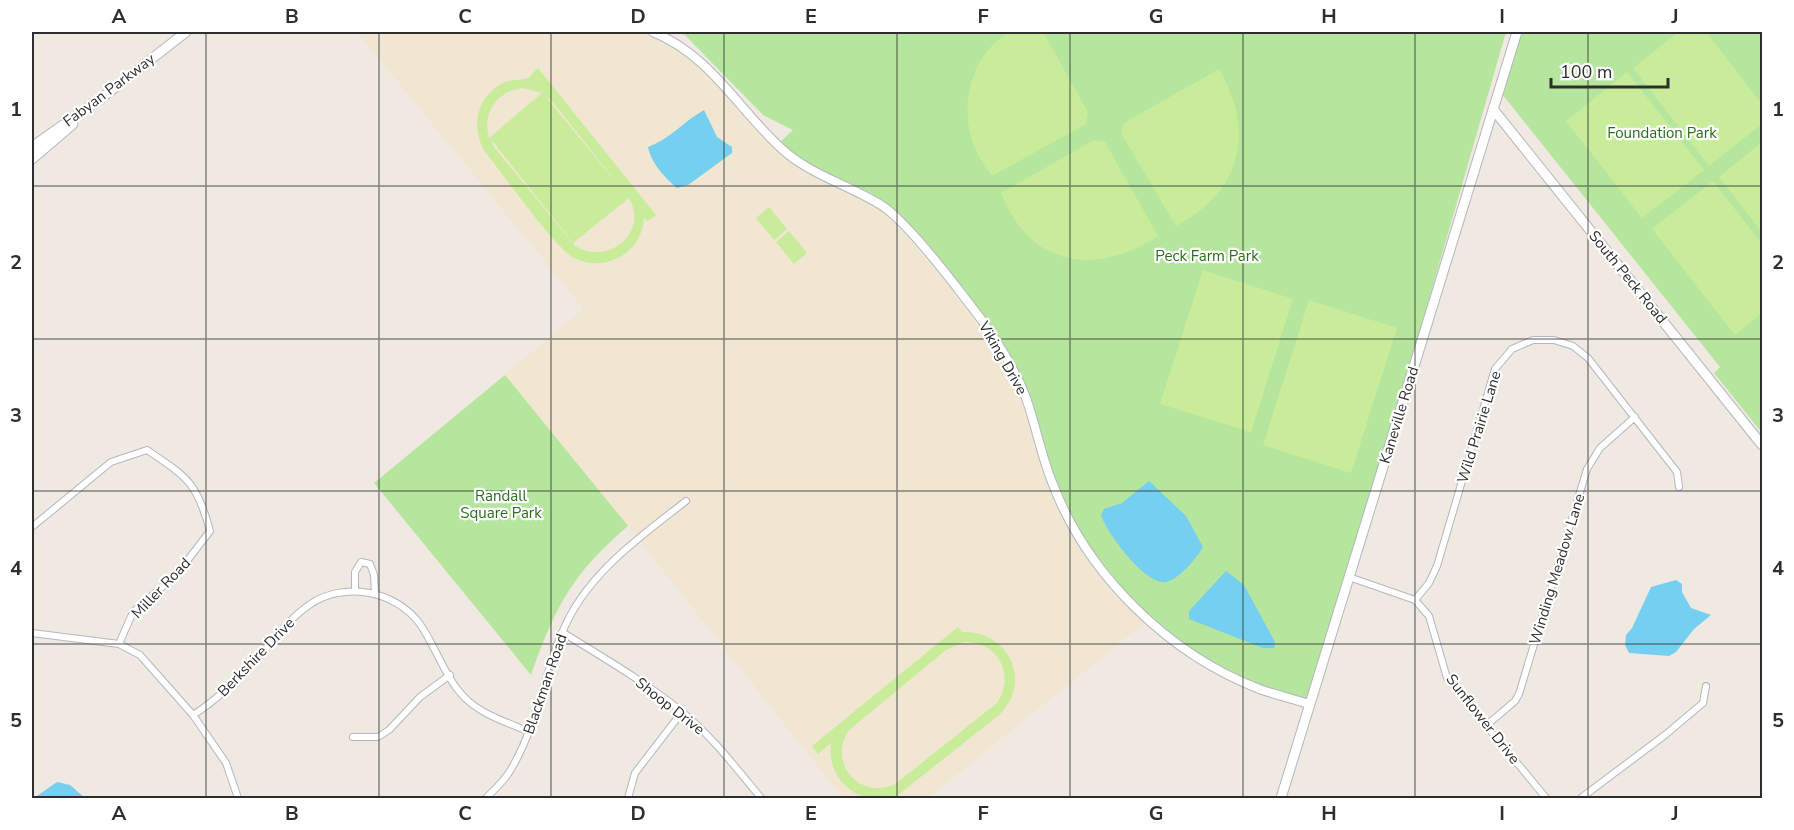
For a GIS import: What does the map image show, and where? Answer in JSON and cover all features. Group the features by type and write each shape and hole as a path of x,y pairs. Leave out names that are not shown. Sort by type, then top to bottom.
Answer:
{"main road":[{"name":"Fabyan Parkway","path":"32,147 104,96 186,32"},
{"name":"Kaneville Road","path":"1281,798 1517,32"},
{"path":"32,159 104,96"},
{"name":"South Peck Road","path":"1492,109 1762,445"}],"street":[{"name":"Viking Drive","path":"653,32 695,56 783,151 891,213 969,302 994,337 1026,397 1051,482 1075,531 1090,556 1131,604 1176,642 1218,669 1261,689 1309,704"},
{"name":"Wild Prairie Lane","path":"1415,600 1429,584 1437,566 1495,369 1512,349 1533,340 1544,339 1573,346 1588,358 1677,472 1678,488"},
{"name":"Winding Meadow Lane","path":"1487,725 1515,701 1519,694 1587,469 1600,448 1635,417"},
{"name":"Miller Road","path":"32,527 111,462 147,450 172,465 196,492 210,531 177,574 133,612 119,644"},
{"name":"Blackman Road","path":"486,798 509,772 530,732 562,632 589,587 608,565 686,501"},
{"path":"355,590 355,572 361,562 370,564 374,575 375,594"},
{"path":"1349,576 1415,600"},
{"name":"Berkshire Drive","path":"193,715 217,698 257,658 282,628 310,604 355,590 375,594 396,603 417,621 465,699 491,716 530,732"},
{"name":"Sunflower Drive","path":"1415,600 1428,616 1447,678 1546,798"},
{"name":"Shoop Drive","path":"562,632 681,711 714,742 761,798"},
{"path":"32,633 119,644 140,655 193,715 226,763 238,798"},
{"path":"353,736 378,737 389,730 420,697 450,675"},
{"path":"1581,798 1665,735 1703,703 1706,686"},
{"path":"628,798 635,773 681,711"}],"shaded area":[{"path":"357,32 645,32 677,46 709,73 776,151 884,211 958,295 991,338 1013,378 1051,489 1070,529 1089,559 1144,623 928,798 843,798 505,375 584,309"}],"green space":[{"name":"Peck Farm Park","path":"672,32 1506,32 1349,577 1309,704 1218,669 1148,620 1091,556 1051,482 1026,397 994,337 891,213 777,145 793,130 763,115 685,35"},
{"path":"1009,32 1043,32 1088,112 1086,124 992,176 975,148 970,132 968,100 971,84 985,54"},
{"name":"Foundation Park","path":"1521,32 1762,32 1762,433 1714,373 1720,367 1502,94"},
{"path":"1679,32 1706,32 1762,104 1762,124 1709,166 1633,68"},
{"path":"538,68 656,215 648,221 644,218 640,236 633,246 624,255 613,260 590,263 574,258 565,251 529,209 481,144 477,124 481,106 486,97 501,84 528,78","holes":["523,88 542,93 489,138 488,120 494,104 506,93","546,97 552,101 628,197","490,138 573,243 629,198 634,211 634,224 629,234 622,243 600,252 587,251 575,246 494,147"]},
{"path":"1219,69 1230,92 1237,115 1239,137 1236,158 1228,178 1215,196 1198,212 1176,226 1121,133 1124,123"},
{"path":"1627,72 1704,170 1642,218 1566,121"},
{"path":"1094,140 1105,142 1158,236 1134,249 1111,257 1088,260 1067,258 1047,250 1029,237 1013,218 1001,193"},
{"path":"1762,142 1762,232 1719,177"},
{"path":"1713,181 1762,244 1762,313 1735,335 1652,229"},
{"path":"769,207 787,229 774,240 756,218"},
{"path":"789,231 807,253 794,264 776,242"},
{"path":"1203,270 1293,299 1251,432 1160,404"},
{"path":"1309,300 1397,328 1351,473 1263,445"},
{"name":"Randall Square Park","path":"505,375 628,526 592,560 579,576 558,610 531,675 374,483"},
{"path":"958,627 962,632 992,639 1011,660 1015,674 1014,688 1009,702 999,715 898,795 872,798 849,789 834,770 831,743 818,754 812,746","holes":["964,642 976,643 994,653 1004,671 1005,682 997,703 894,785 881,788 868,787 850,775 844,765 842,754 843,742 849,730 946,650"]}],"water":[{"path":"704,110 717,137 732,147 732,153 688,185 677,188 659,170 648,147 656,144"},
{"path":"1149,481 1186,516 1203,547 1181,573 1166,582 1148,576 1138,567 1118,545 1101,515 1104,509 1122,503"},
{"path":"1226,571 1244,585 1275,642 1274,648 1263,648 1189,619 1189,611"},
{"path":"1676,580 1682,584 1682,592 1691,608 1711,615 1694,629 1676,652 1669,656 1629,653 1625,645 1626,635 1632,628 1651,587"},
{"path":"57,782 70,785 85,798 34,798"}]}
